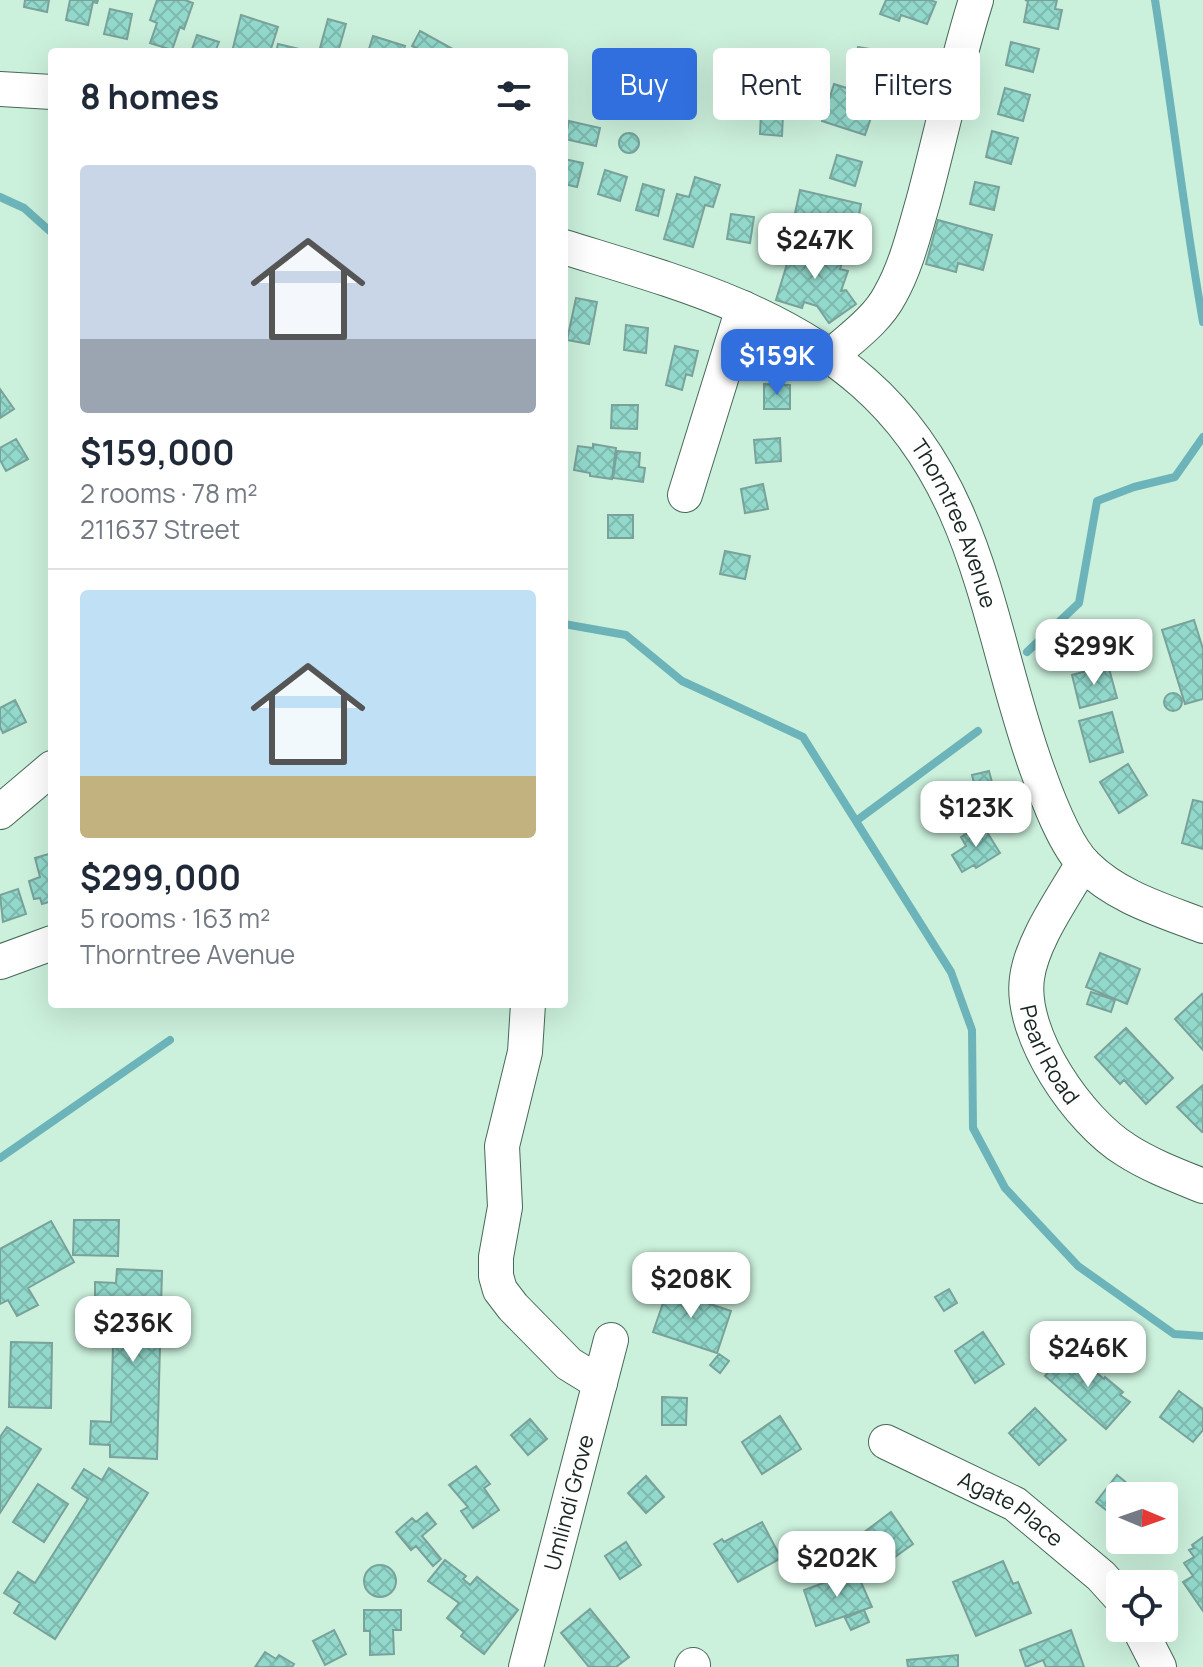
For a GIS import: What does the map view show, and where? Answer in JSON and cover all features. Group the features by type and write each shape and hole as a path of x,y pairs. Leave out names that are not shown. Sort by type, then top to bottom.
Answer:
{"street":[{"path":"831,356 873,319 890,295 903,266 976,0"},
{"path":"0,89 48,91"},
{"name":"Thorntree Avenue","path":"568,248 700,289 792,330 866,384 910,432 953,502 987,593 1023,732 1050,806 1083,863 1103,882 1127,895 1203,926"},
{"path":"685,495 743,308"},
{"path":"0,812 48,771"},
{"name":"Pearl Road","path":"1083,863 1033,953 1026,1001 1031,1025 1066,1093 1090,1120 1125,1150 1203,1186"},
{"path":"0,962 48,944"},
{"path":"528,1008 525,1052 502,1146 505,1207 496,1257 496,1276 500,1290 513,1307 569,1364 600,1383"},
{"name":"Umlindi Grove","path":"526,1667 611,1340"},
{"name":"Agate Place","path":"886,1442 1015,1504 1106,1582"},
{"path":"1146,1642 1159,1667"}],"building":[{"path":"25,0 49,0 47,12 24,7"},
{"path":"70,0 98,0 97,3 93,2 88,25 66,20"},
{"path":"157,0 193,3 184,29 180,27 173,48 150,43 157,23 150,20"},
{"path":"886,0 936,2 927,24 901,15 899,21 880,14"},
{"path":"1025,0 1057,0 1055,9 1062,10 1058,29 1024,22 1028,1"},
{"path":"110,9 132,14 127,39 104,34"},
{"path":"241,15 278,27 271,48 233,48"},
{"path":"328,19 346,24 339,48 320,48"},
{"path":"420,31 451,48 416,48 412,46"},
{"path":"197,35 219,42 217,48 192,48"},
{"path":"373,36 405,46 404,48 369,48"},
{"path":"1011,42 1039,49 1033,72 1006,65"},
{"path":"834,84 846,88 846,120 870,120 865,135 822,121 830,120 830,96"},
{"path":"1005,88 1030,95 1023,121 998,114"},
{"path":"761,120 783,120 782,136 760,134"},
{"path":"569,121 600,128 596,146 568,140"},
{"path":"992,131 1018,138 1011,164 986,157"},
{"path":"629,133 636,136 639,143 636,150 629,153 622,150 619,143 622,136"},
{"path":"837,155 862,162 855,186 830,178"},
{"path":"568,160 583,163 577,187 568,185"},
{"path":"605,170 627,177 620,201 598,194"},
{"path":"695,177 720,185 713,207 705,205 693,247 664,239 677,194 689,197"},
{"path":"975,182 999,187 994,210 970,204"},
{"path":"643,184 664,190 658,216 636,210"},
{"path":"800,190 861,204 858,220 862,221 856,247 791,232"},
{"path":"731,214 754,217 750,243 727,239"},
{"path":"938,220 992,235 983,270 958,263 956,272 926,264"},
{"path":"794,241 844,257 840,269 848,271 841,291 846,290 856,304 829,323 817,306 804,302 802,308 776,300"},
{"path":"576,298 597,302 589,344 568,340"},
{"path":"626,325 648,328 646,353 624,350"},
{"path":"675,346 698,351 692,376 686,374 682,390 666,385"},
{"path":"764,384 790,385 790,409 764,409"},
{"path":"0,389 14,409 0,418"},
{"path":"612,405 638,405 637,429 611,428"},
{"path":"780,438 781,461 756,463 754,440"},
{"path":"16,439 28,459 6,471 0,460 0,448"},
{"path":"593,444 616,448 612,479 574,470 578,446 593,448"},
{"path":"617,451 640,453 639,467 645,468 643,482 613,478"},
{"path":"763,484 768,509 745,513 741,489"},
{"path":"608,515 633,515 633,538 608,538"},
{"path":"725,551 750,556 745,579 720,574"},
{"path":"1194,620 1203,649 1203,699 1185,704 1162,630"},
{"path":"1108,665 1117,698 1080,708 1072,675"},
{"path":"1173,693 1182,702 1173,711 1164,702"},
{"path":"15,700 26,722 3,733 0,708"},
{"path":"1112,712 1123,752 1090,762 1079,721"},
{"path":"1128,764 1147,795 1119,813 1100,782"},
{"path":"989,771 998,805 981,810 972,775"},
{"path":"1193,800 1203,802 1203,849 1182,843"},
{"path":"982,824 1000,853 976,868 974,865 962,872 952,855 966,846 961,837"},
{"path":"48,854 48,902 42,904 40,898 34,899 29,881 40,877 35,858"},
{"path":"18,889 26,914 3,922 0,895"},
{"path":"1100,953 1140,969 1127,1004 1086,987"},
{"path":"1091,992 1115,1000 1111,1012 1087,1004"},
{"path":"1203,996 1203,1050 1175,1019"},
{"path":"1126,1028 1173,1078 1146,1104 1124,1080 1120,1084 1095,1057"},
{"path":"1203,1085 1203,1132 1202,1132 1177,1107"},
{"path":"74,1220 119,1220 118,1256 73,1255"},
{"path":"51,1221 74,1262 28,1288 38,1305 17,1316 8,1300 0,1304 0,1249"},
{"path":"117,1269 162,1271 157,1459 110,1457 110,1445 90,1444 91,1421 111,1422 114,1305 95,1304 95,1282 116,1283"},
{"path":"670,1283 691,1290 689,1297 731,1311 717,1353 653,1332"},
{"path":"949,1289 957,1303 944,1311 935,1297"},
{"path":"983,1332 1004,1364 975,1383 955,1351"},
{"path":"11,1342 52,1343 51,1408 9,1407"},
{"path":"1068,1349 1123,1392 1120,1395 1130,1402 1106,1429 1045,1376"},
{"path":"719,1354 729,1361 720,1373 710,1365"},
{"path":"1179,1391 1203,1409 1203,1430 1193,1442 1160,1417"},
{"path":"662,1397 687,1398 686,1425 662,1425"},
{"path":"1035,1408 1066,1440 1039,1465 1009,1433"},
{"path":"780,1416 801,1449 762,1474 742,1442"},
{"path":"530,1419 547,1439 528,1455 511,1435"},
{"path":"7,1427 41,1449 0,1513 0,1437"},
{"path":"476,1466 490,1484 484,1488 499,1510 473,1528 461,1511 468,1507 449,1485"},
{"path":"109,1468 148,1493 55,1639 14,1613 20,1603 4,1593 18,1572 35,1583 88,1499 72,1488 84,1469 102,1480"},
{"path":"1117,1475 1126,1482 1112,1482"},
{"path":"646,1476 664,1497 646,1513 628,1493"},
{"path":"38,1484 68,1504 44,1542 13,1522"},
{"path":"1106,1489 1106,1510 1096,1502"},
{"path":"891,1512 913,1544 885,1564 863,1533"},
{"path":"427,1513 436,1524 422,1536 441,1559 433,1566 416,1546 411,1550 396,1532 412,1518 416,1522"},
{"path":"762,1522 781,1558 738,1582 714,1544"},
{"path":"1203,1537 1203,1611 1183,1582 1193,1576 1184,1563 1194,1557 1189,1550"},
{"path":"626,1542 641,1565 620,1579 605,1556"},
{"path":"445,1560 466,1576 463,1579 470,1585 477,1577 518,1610 484,1654 461,1636 464,1632 447,1618 459,1603 428,1581"},
{"path":"1003,1561 1013,1584 1018,1582 1031,1613 976,1636 953,1582"},
{"path":"380,1565 391,1570 396,1581 391,1592 380,1597 369,1592 364,1581 369,1570"},
{"path":"856,1571 872,1607 816,1626 804,1590"},
{"path":"590,1609 629,1657 616,1667 589,1667 561,1633"},
{"path":"364,1610 401,1610 401,1630 393,1630 394,1654 370,1655 370,1631 364,1631"},
{"path":"864,1610 869,1622 851,1630 845,1618"},
{"path":"334,1630 346,1654 325,1665 313,1641"},
{"path":"1071,1630 1084,1667 1046,1667 1043,1660 1026,1667 1020,1650"},
{"path":"265,1652 276,1659 279,1655 294,1664 292,1667 255,1667"},
{"path":"958,1655 958,1667 908,1667 907,1660"}],"waterway":[{"path":"1155,0 1203,322"},
{"path":"0,197 24,208 48,229"},
{"path":"1027,652 1079,603 1097,501 1134,487 1175,477 1203,437"},
{"path":"568,625 626,635 682,681 803,737 951,972 972,1030 973,1128 1005,1188 1078,1266 1174,1334 1203,1336"},
{"path":"856,821 978,731"},
{"path":"0,1158 170,1040"}]}
